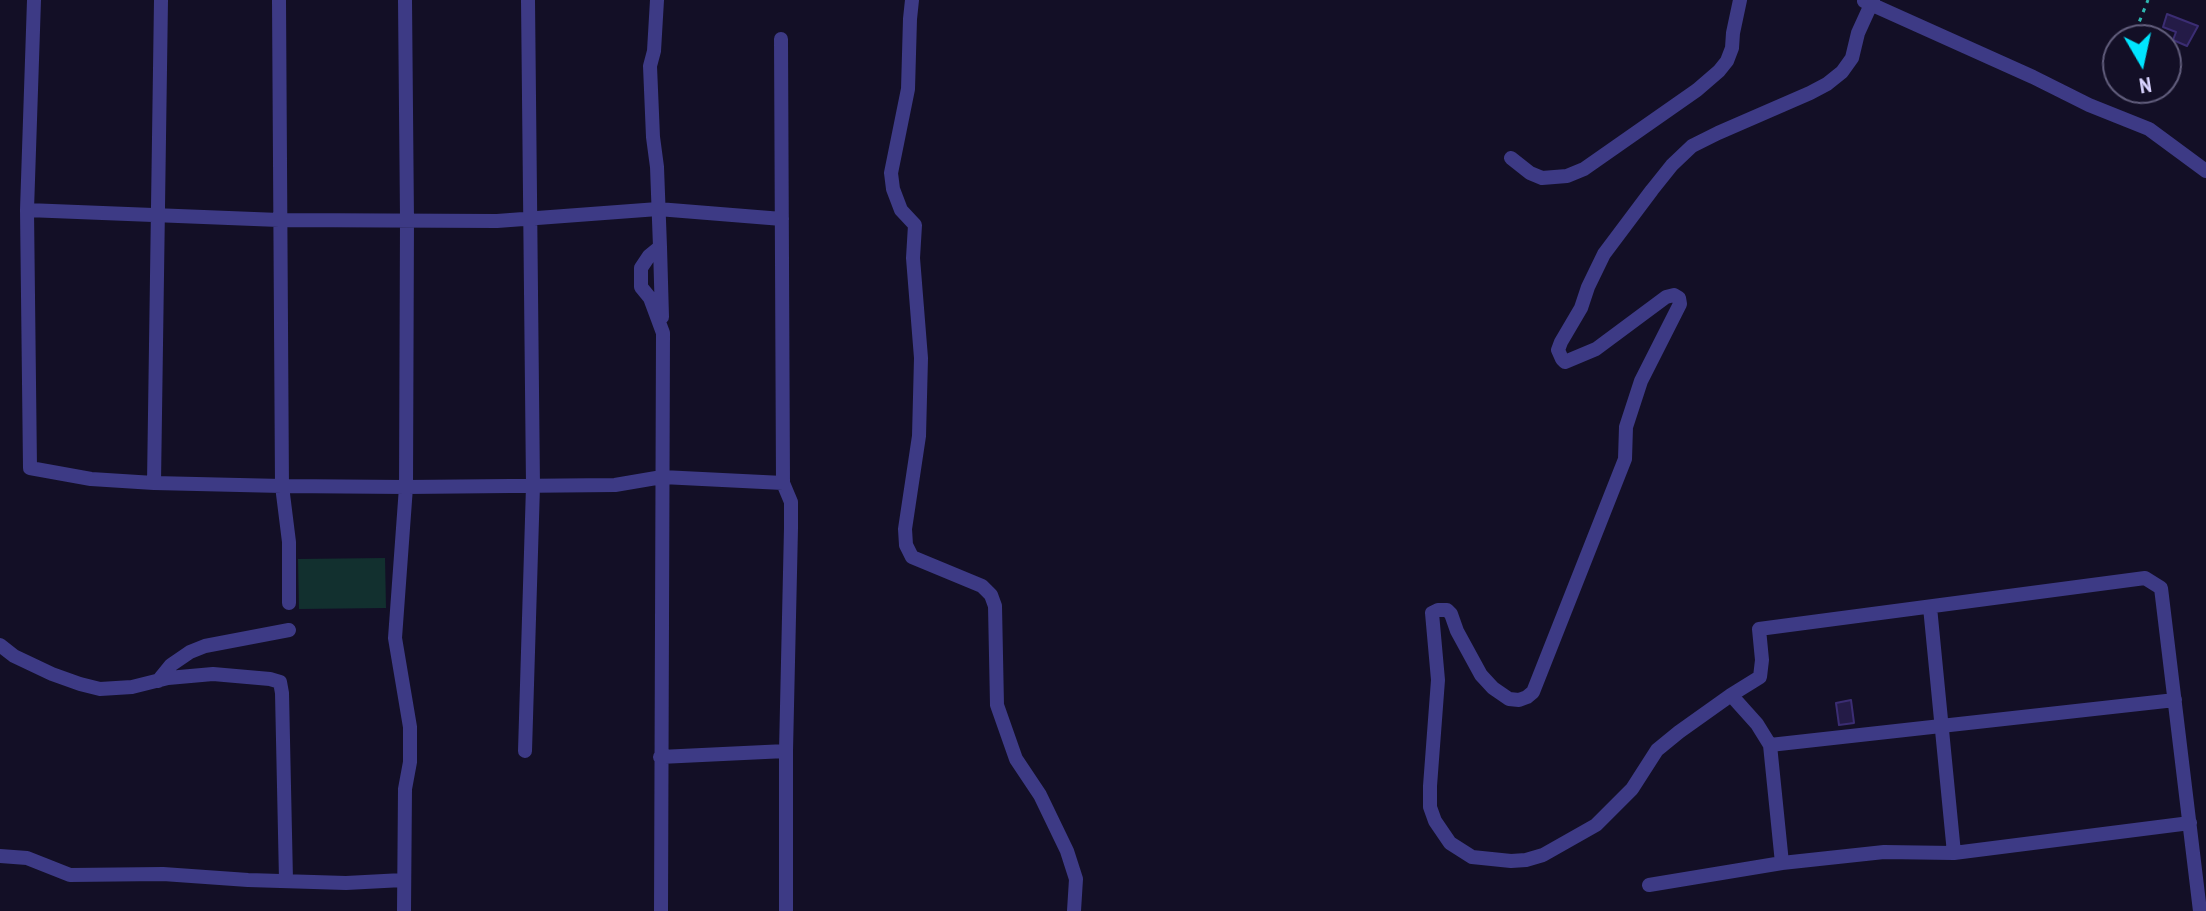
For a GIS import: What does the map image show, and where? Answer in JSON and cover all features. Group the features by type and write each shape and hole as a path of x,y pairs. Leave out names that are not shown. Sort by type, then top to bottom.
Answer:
{"street":[{"path":"34,0 27,210 30,468 91,479 282,486 615,485 662,477 783,483"},
{"path":"154,483 161,0"},
{"path":"279,0 282,486 289,542 289,603"},
{"path":"404,911 405,789 410,762 410,727 395,638 406,487 405,0"},
{"path":"525,751 533,486 528,0"},
{"path":"657,0 650,66 660,247 641,268 641,287 650,298 663,333 661,911"},
{"path":"912,0 908,89 891,173 901,210 915,225 913,258 921,358 919,436 905,529 906,545 912,557 982,586 991,595 995,606 997,705 1016,759 1054,820 1067,851 1076,879 1074,911"},
{"path":"1511,158 1542,178 1567,176 1584,169 1697,90 1719,71 1732,48 1740,0"},
{"path":"2200,911 2161,588 2145,578 1759,629 1760,677 1657,750 1632,789 1596,825 1543,855 1526,860 1472,857 1450,843 1435,821 1430,807 1430,786 1438,680 1432,613 1447,610 1451,614 1481,675 1493,688 1509,699 1519,700 1533,692 1625,459 1626,427 1641,381 1680,304 1679,298 1674,295 1666,297 1596,349 1565,362 1558,350 1581,308 1604,254 1672,165 1692,146 1810,93 1842,72 1852,58 1869,1 2089,105 2149,129 2206,171"},
{"path":"781,39 783,483 791,502 786,911"},
{"path":"27,210 279,220 497,221 658,209 782,219"},
{"path":"1930,607 1954,853"},
{"path":"157,682 171,665 197,649 289,630"},
{"path":"0,645 14,656 52,674 100,689 213,674 280,682 286,880"},
{"path":"1731,695 1757,724 1770,745 1782,863"},
{"path":"1770,745 2175,700"},
{"path":"660,757 786,751"},
{"path":"1649,885 1782,863 1884,852 1954,853 2190,823"},
{"path":"0,856 27,858 70,875 163,874 346,883 403,880"}],"path":[{"path":"2138,24 2148,0"}],"green space":[{"path":"385,558 386,608 299,609 298,559"}],"building":[{"path":"2167,14 2198,26 2187,46 2182,44 2182,24 2164,24"},
{"path":"1851,700 1854,723 1839,725 1836,703"}]}
